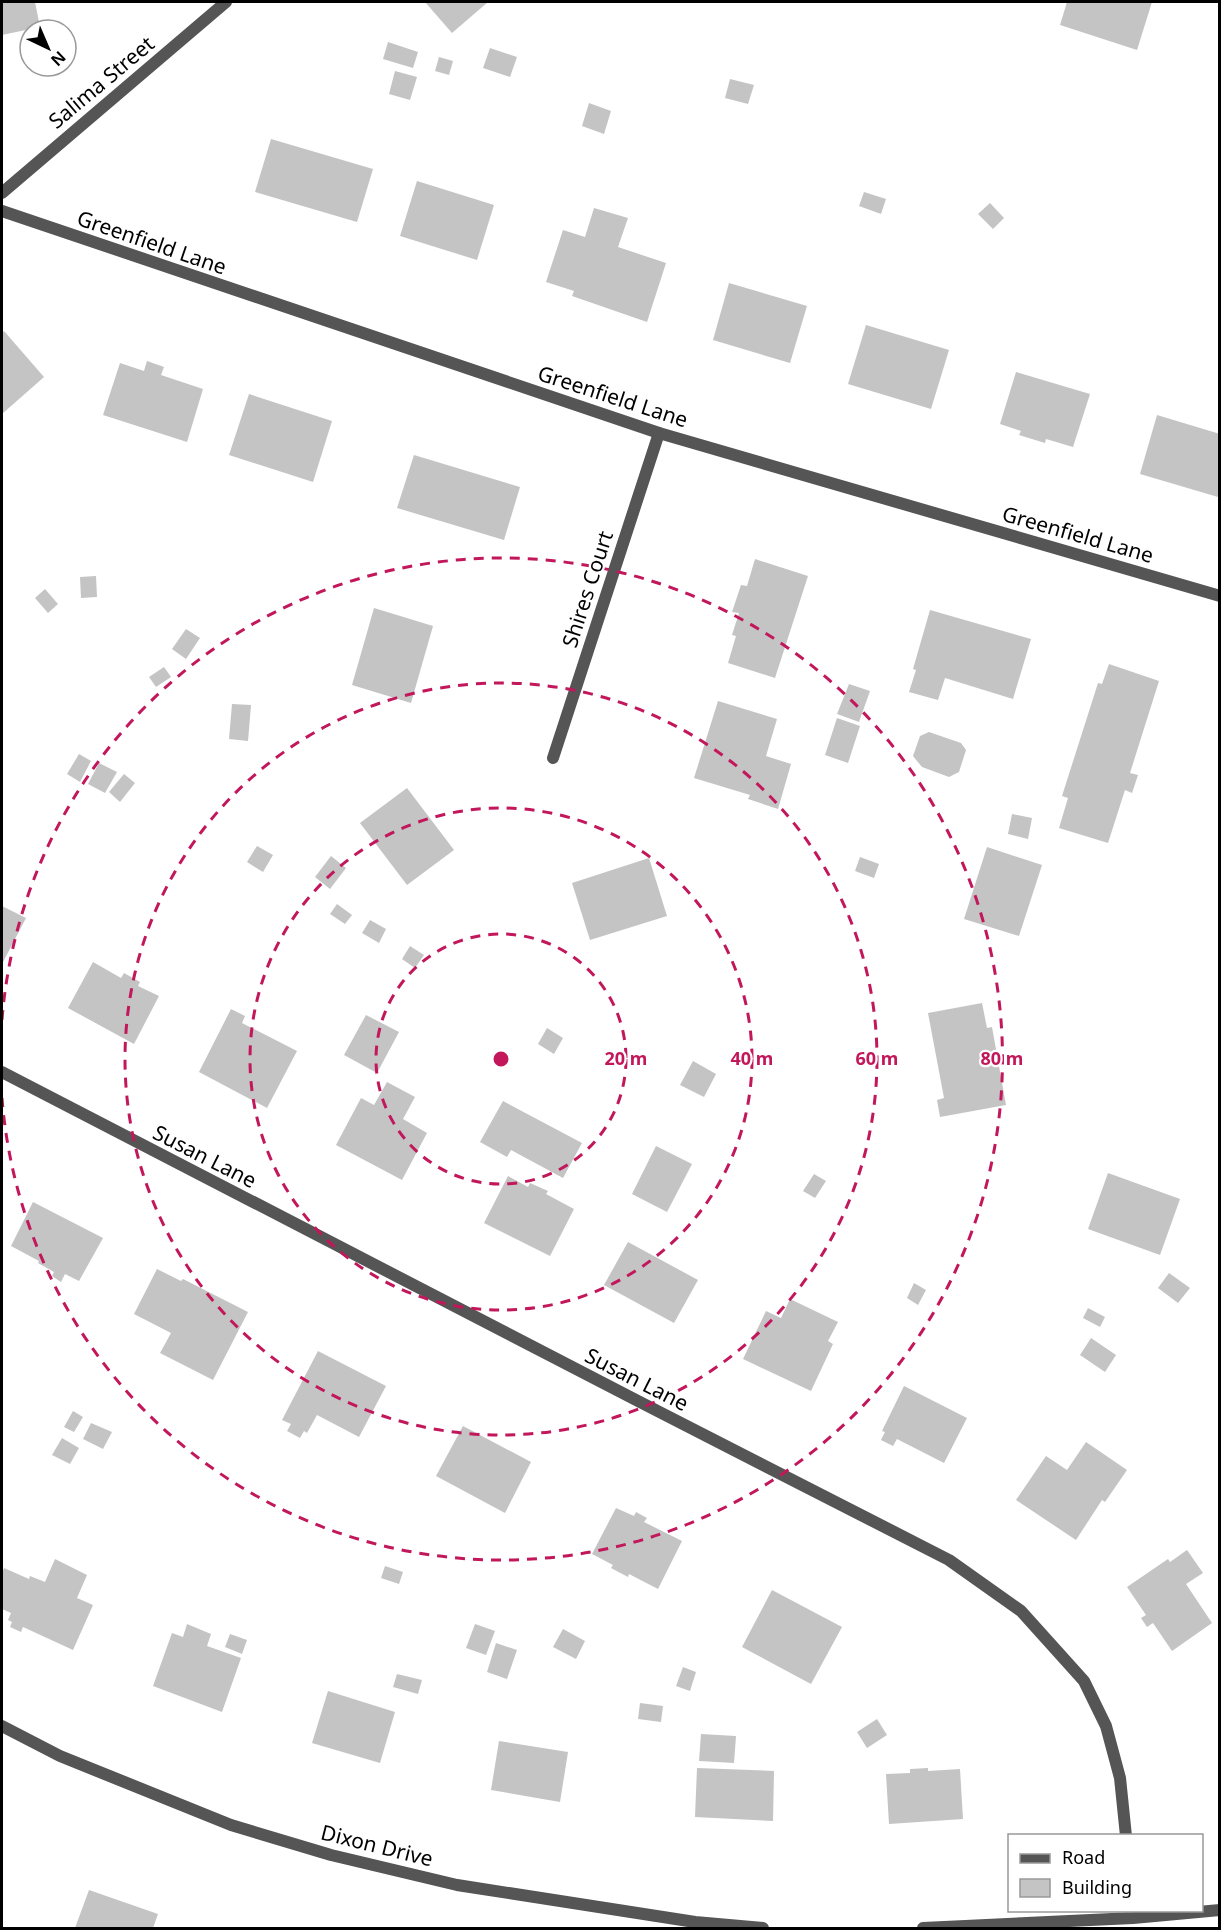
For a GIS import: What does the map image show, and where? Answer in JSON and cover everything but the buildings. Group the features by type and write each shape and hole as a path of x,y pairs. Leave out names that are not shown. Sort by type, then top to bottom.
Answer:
{"street":[{"name":"Salima Street","path":"2,193 226,2"},
{"name":"Greenfield Lane","path":"2,211 659,433 1220,596"},
{"name":"Shires Court","path":"553,758 659,433"},
{"name":"Susan Lane","path":"2,1072 949,1560 1021,1611 1084,1681 1106,1726 1120,1778 1126,1834"},
{"name":"Dixon Drive","path":"2,1726 60,1756 231,1826 331,1855 457,1885 695,1922 763,1929"},
{"path":"1203,1912 1220,1910"},
{"path":"923,1929 1134,1919 1201,1912"}]}
